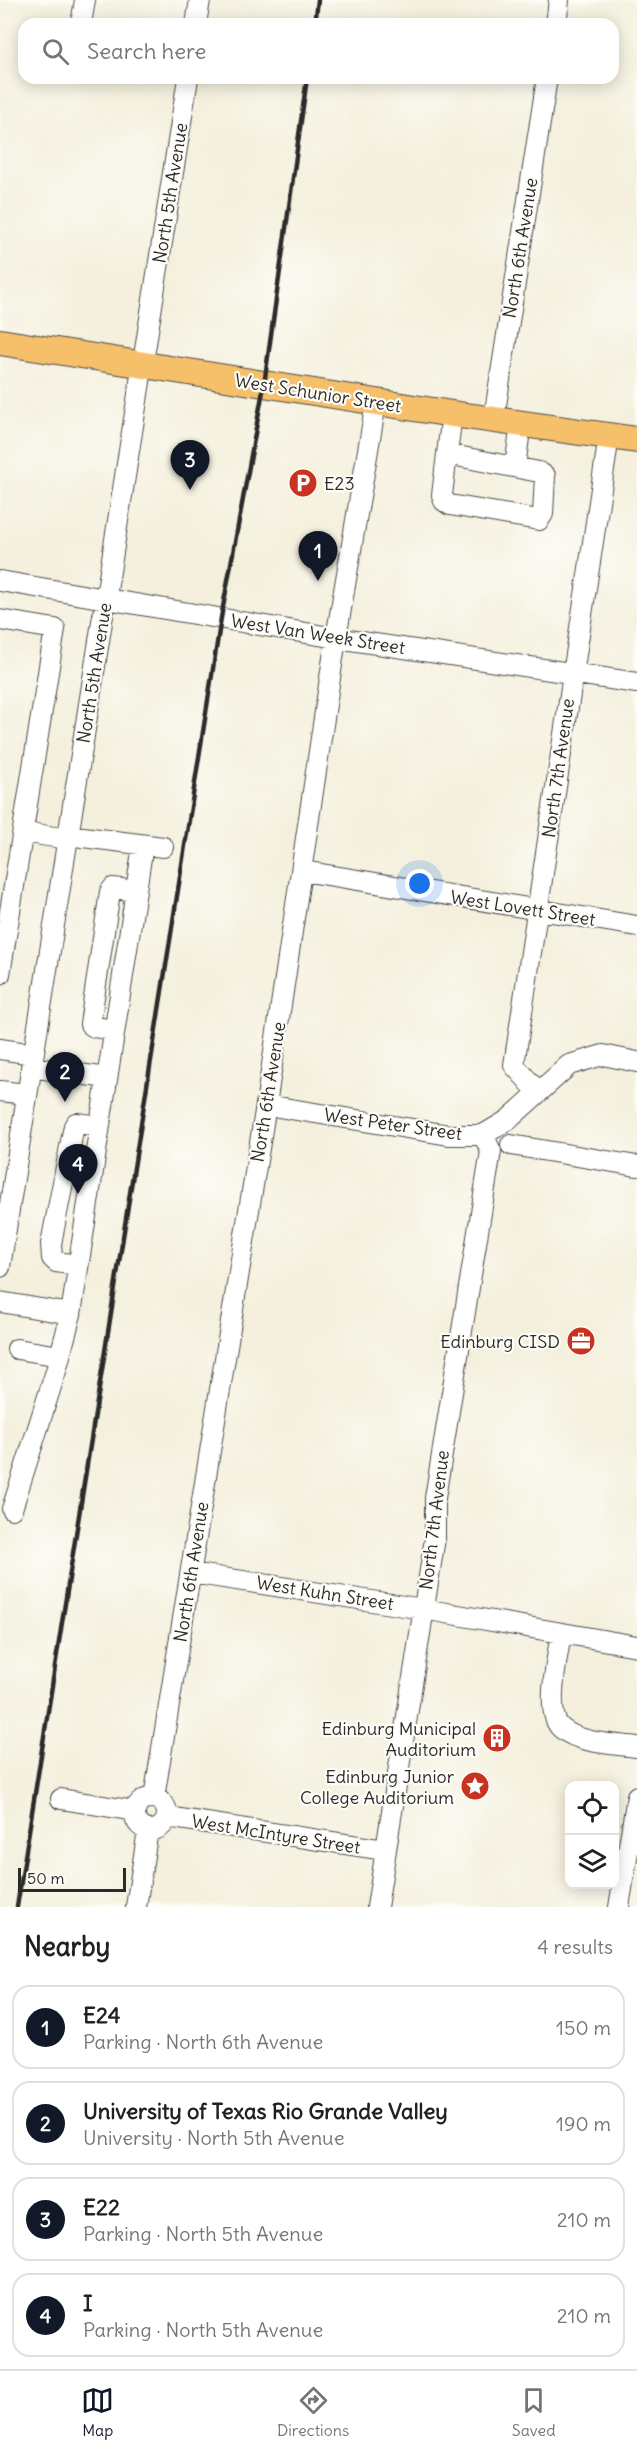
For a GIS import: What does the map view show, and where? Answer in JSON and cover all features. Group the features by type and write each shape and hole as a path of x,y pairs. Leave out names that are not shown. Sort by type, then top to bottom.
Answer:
{"main road":[{"name":"West Schunior Street","path":"0,342 376,403 637,440"}],"street":[{"path":"82,18 85,0"},
{"path":"197,18 200,0"},
{"path":"557,18 559,0"},
{"name":"North 5th Avenue","path":"0,1267 187,84"},
{"name":"North 6th Avenue","path":"494,418 546,84"},
{"name":"North 6th Avenue","path":"155,1790 303,871 336,638 376,403"},
{"path":"447,454 539,472 545,476 543,514 539,520 450,505 444,501 442,495 447,454 452,414"},
{"path":"515,467 521,423"},
{"name":"North 7th Avenue","path":"538,1092 514,1065 609,436"},
{"name":"West Van Week Street","path":"0,581 336,638 637,683"},
{"path":"0,620 54,629 0,974"},
{"path":"22,832 163,847"},
{"path":"12,1509 71,1314 143,845"},
{"name":"West Lovett Street","path":"303,871 637,926"},
{"path":"0,1049 32,1060 107,1078"},
{"name":"West Peter Street","path":"266,1104 449,1135 483,1135 508,1120 569,1065 603,1055 637,1062"},
{"path":"0,1091 27,1094"},
{"path":"78,1266 56,1262 52,1258 51,1244 74,1126 80,1123 100,1126"},
{"name":"North 7th Avenue","path":"377,1907 435,1538 435,1498 491,1151 483,1135"},
{"path":"511,1144 637,1166"},
{"path":"0,1302 71,1314"},
{"path":"17,1349 60,1356"},
{"name":"West Kuhn Street","path":"190,1573 423,1608 637,1646"},
{"path":"561,1634 553,1694 554,1719 561,1728 581,1738 637,1747"},
{"path":"136,1907 147,1838 161,1826 167,1817 165,1807 155,1790 142,1801 135,1811 138,1824 147,1838"},
{"path":"626,1899 637,1796"},
{"path":"61,1799 135,1811"},
{"name":"West McIntyre Street","path":"167,1817 385,1850"}],"railway":[{"path":"316,18 318,0"},
{"path":"17,1907 221,618 264,385 306,84"}],"place":[{"name":"E23","path":"303,483"},
{"name":"E22","path":"190,490"},
{"name":"E24","path":"318,581"},
{"name":"University of Texas Rio Grande Valley","path":"65,1102"},
{"name":"I","path":"78,1194"},
{"name":"Edinburg CISD","path":"581,1341"},
{"name":"Edinburg Municipal Auditorium","path":"497,1738"},
{"name":"Edinburg Junior College Auditorium","path":"475,1786"}]}
